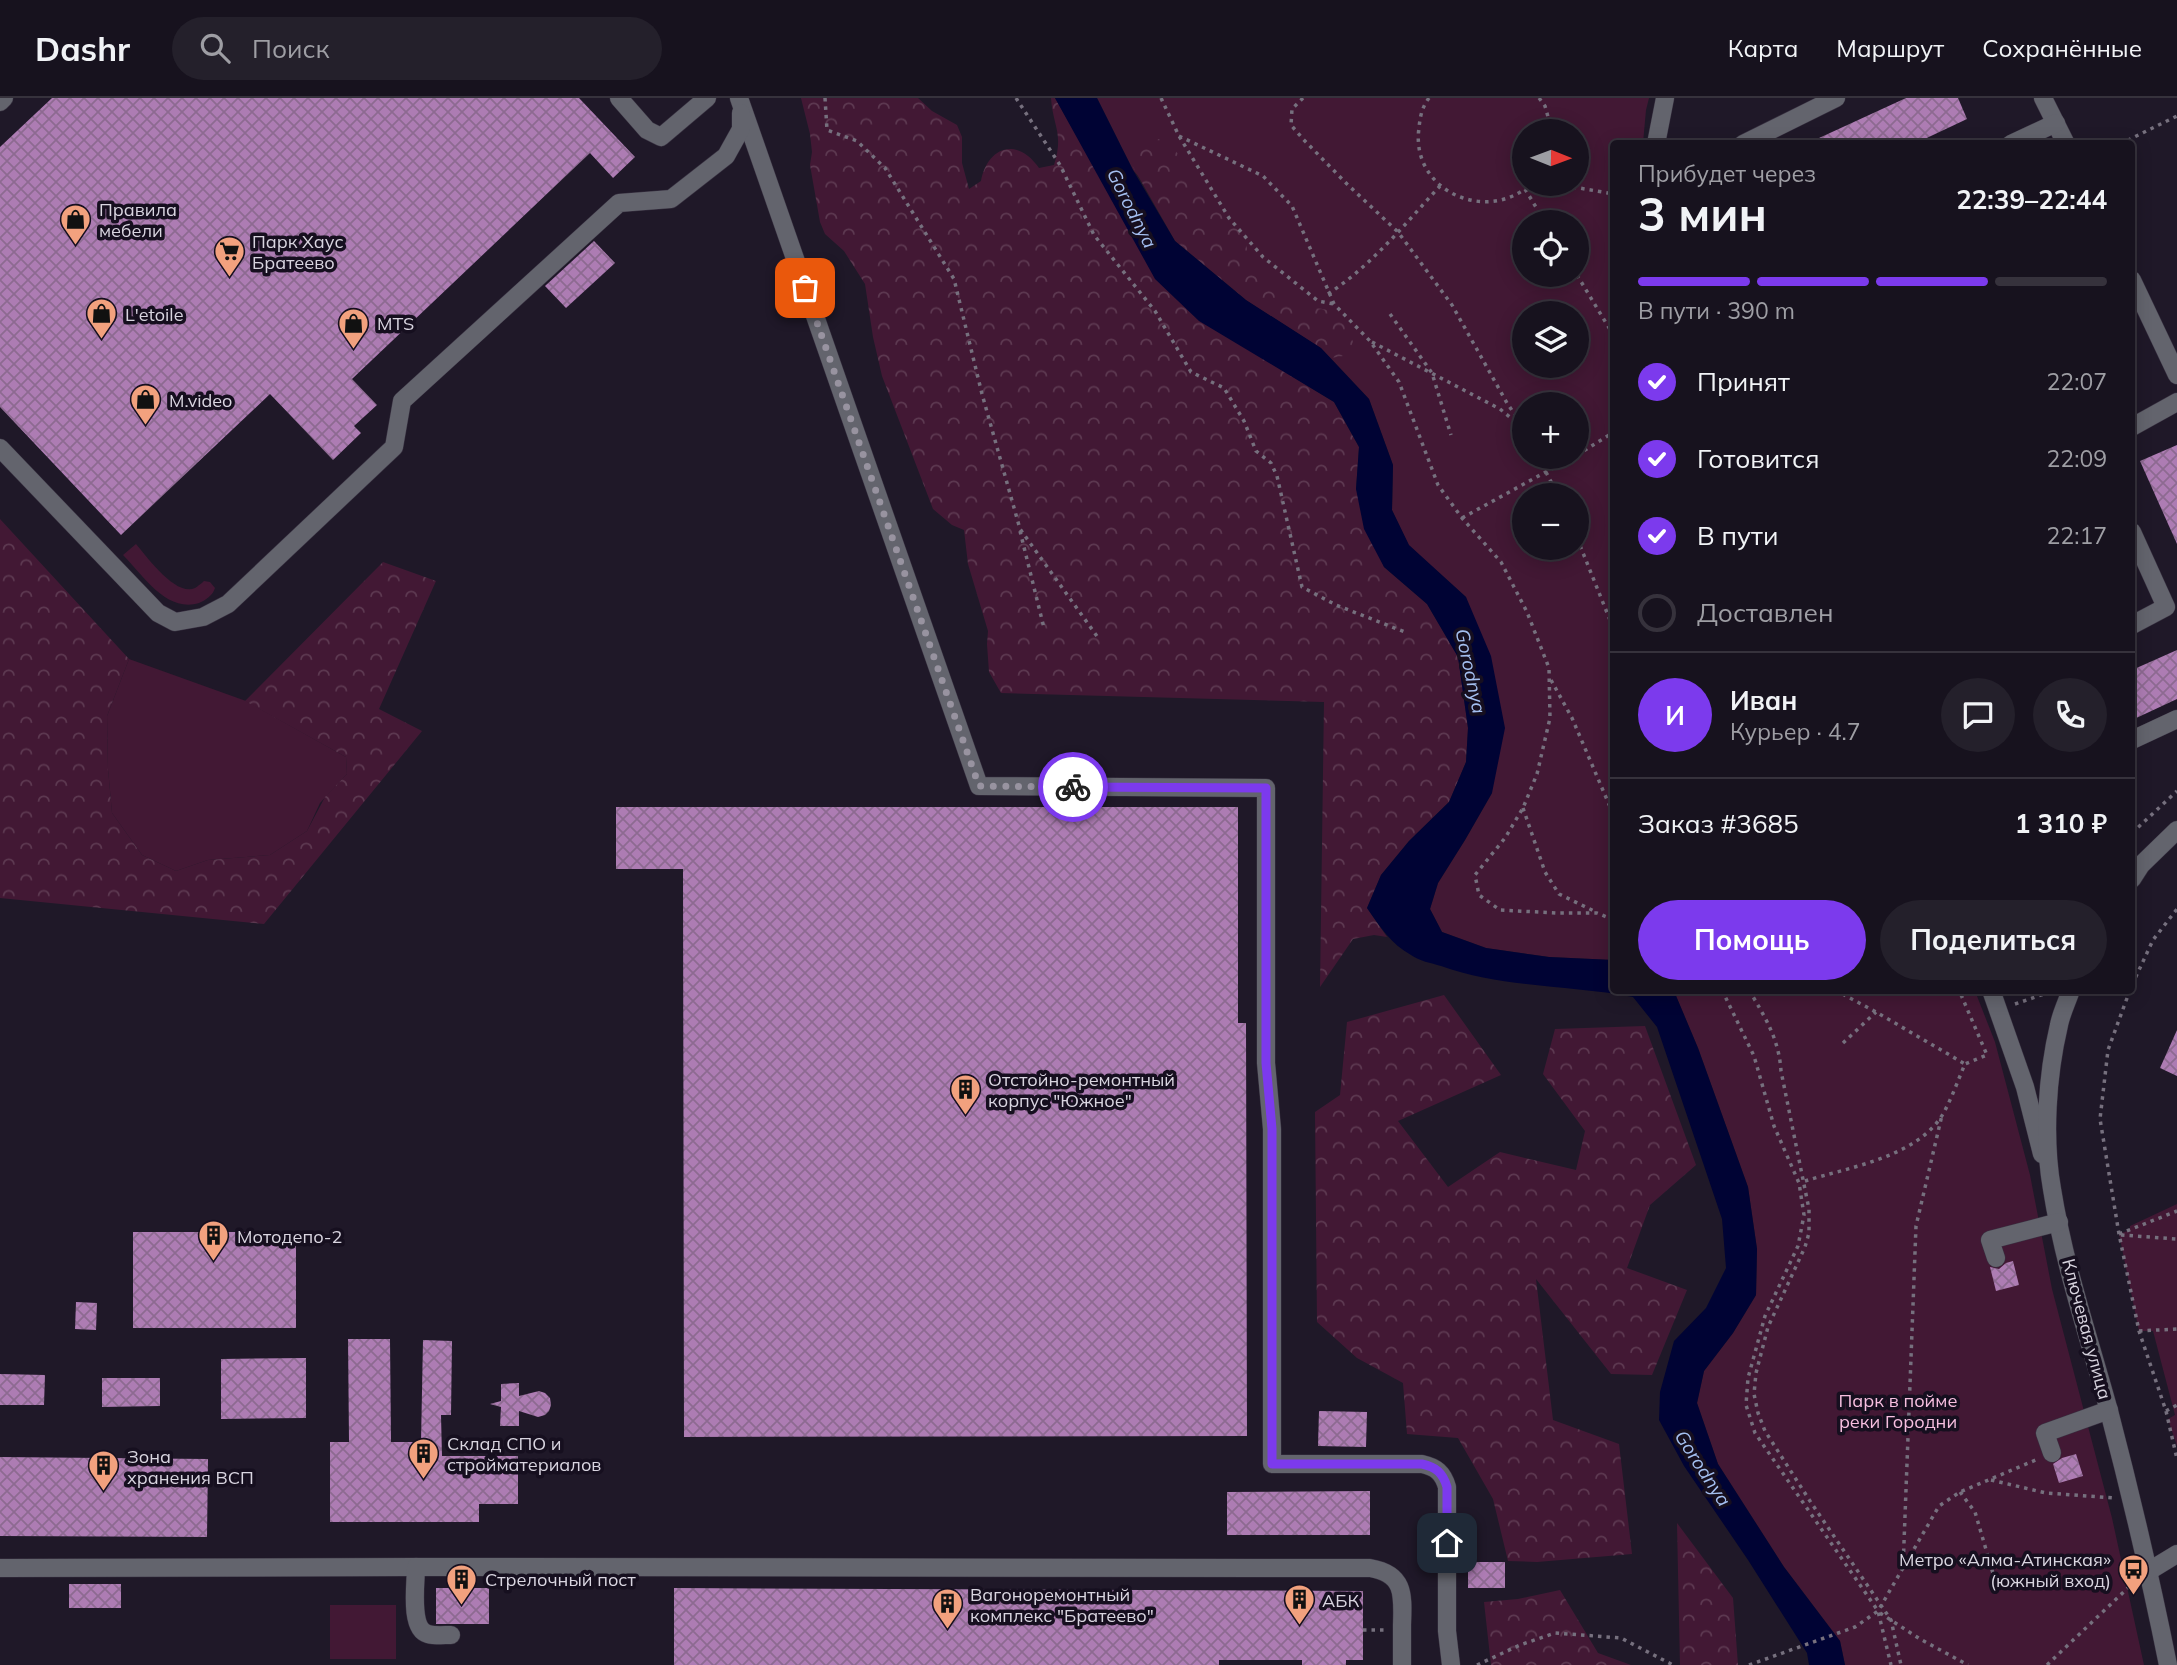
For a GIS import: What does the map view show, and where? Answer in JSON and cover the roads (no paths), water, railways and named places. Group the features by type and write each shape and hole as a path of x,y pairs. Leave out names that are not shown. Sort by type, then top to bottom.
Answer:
{"street":[{"path":"0,102 4,98"},
{"path":"619,98 647,130 661,137 707,98"},
{"path":"1657,140 1665,98"},
{"path":"1751,140 1836,98"},
{"path":"2043,98 2064,140"},
{"path":"0,449 158,613 175,622 203,617 228,604 394,447 402,401 619,203 671,200 726,156 741,129 740,102"},
{"path":"740,102 979,786 1266,788 1266,1063 1272,1129 1272,1464 1422,1464 1439,1471 1447,1487 1447,1631 1451,1665"},
{"path":"2020,140 2056,123"},
{"path":"2135,286 2177,375"},
{"path":"2135,425 2177,402"},
{"path":"2135,537 2170,594 2166,607 2135,623"},
{"path":"2135,739 2177,719"},
{"path":"2135,875 2150,855 2177,830"},
{"path":"1993,994 2025,1087 2052,1189"},
{"name":"Ключевая улица","path":"2070,994 2059,1022 2049,1090 2048,1153 2052,1189 2070,1271 2109,1410 2143,1576 2168,1665"},
{"path":"1996,1258 1990,1240 2059,1222"},
{"path":"2052,1453 2045,1433 2109,1410"},
{"path":"2143,1576 2177,1554"},
{"path":"416,1567 416,1621 420,1631 429,1635 451,1635"},
{"path":"0,1568 1370,1568 1382,1570 1393,1577 1400,1587 1403,1599 1402,1665"}],"water":[{"name":"Gorodnya","path":"1055,98 1097,98 1133,170 1175,241 1246,300 1321,348 1369,399 1393,465 1392,510 1409,545 1466,597 1491,656 1505,728 1492,793 1438,883 1430,909 1442,932 1486,948 1549,957 1610,960 1610,993 1488,978 1418,959 1392,940 1367,908 1381,875 1409,841 1449,802 1466,762 1468,728 1458,657 1427,604 1384,567 1364,529 1356,489 1359,447 1334,402 1199,321 1155,279"},
{"name":"Gorodnya","path":"1615,994 1675,994 1698,1048 1748,1187 1757,1249 1756,1295 1733,1333 1704,1371 1697,1403 1718,1464 1784,1567 1840,1641 1845,1665 1809,1665 1807,1653 1684,1466 1659,1420 1660,1392 1674,1341 1706,1308 1726,1268 1722,1219 1657,1027 1633,997"}],"place":[{"name":"Правила мебели","path":"76,246"},
{"name":"Парк Хаус Братеево","path":"229,278"},
{"name":"L'etoile","path":"102,341"},
{"name":"MTS","path":"354,350"},
{"name":"M.video","path":"146,427"},
{"name":"Отстойно-ремонтный корпус \"Южное\"","path":"965,1116"},
{"name":"Мотодепо-2","path":"214,1263"},
{"name":"Склад СПО и стройматериалов","path":"424,1480"},
{"name":"Зона хранения ВСП","path":"104,1493"},
{"name":"Метро «Алма-Атинская» (южный вход)","path":"2134,1596"},
{"name":"Стрелочный пост","path":"462,1606"},
{"name":"АБК","path":"1299,1627"},
{"name":"Вагоноремонтный комплекс \"Братеево\"","path":"947,1631"}],"park label":[{"name":"Парк в пойме реки Городни","path":"1898,1410"}]}
